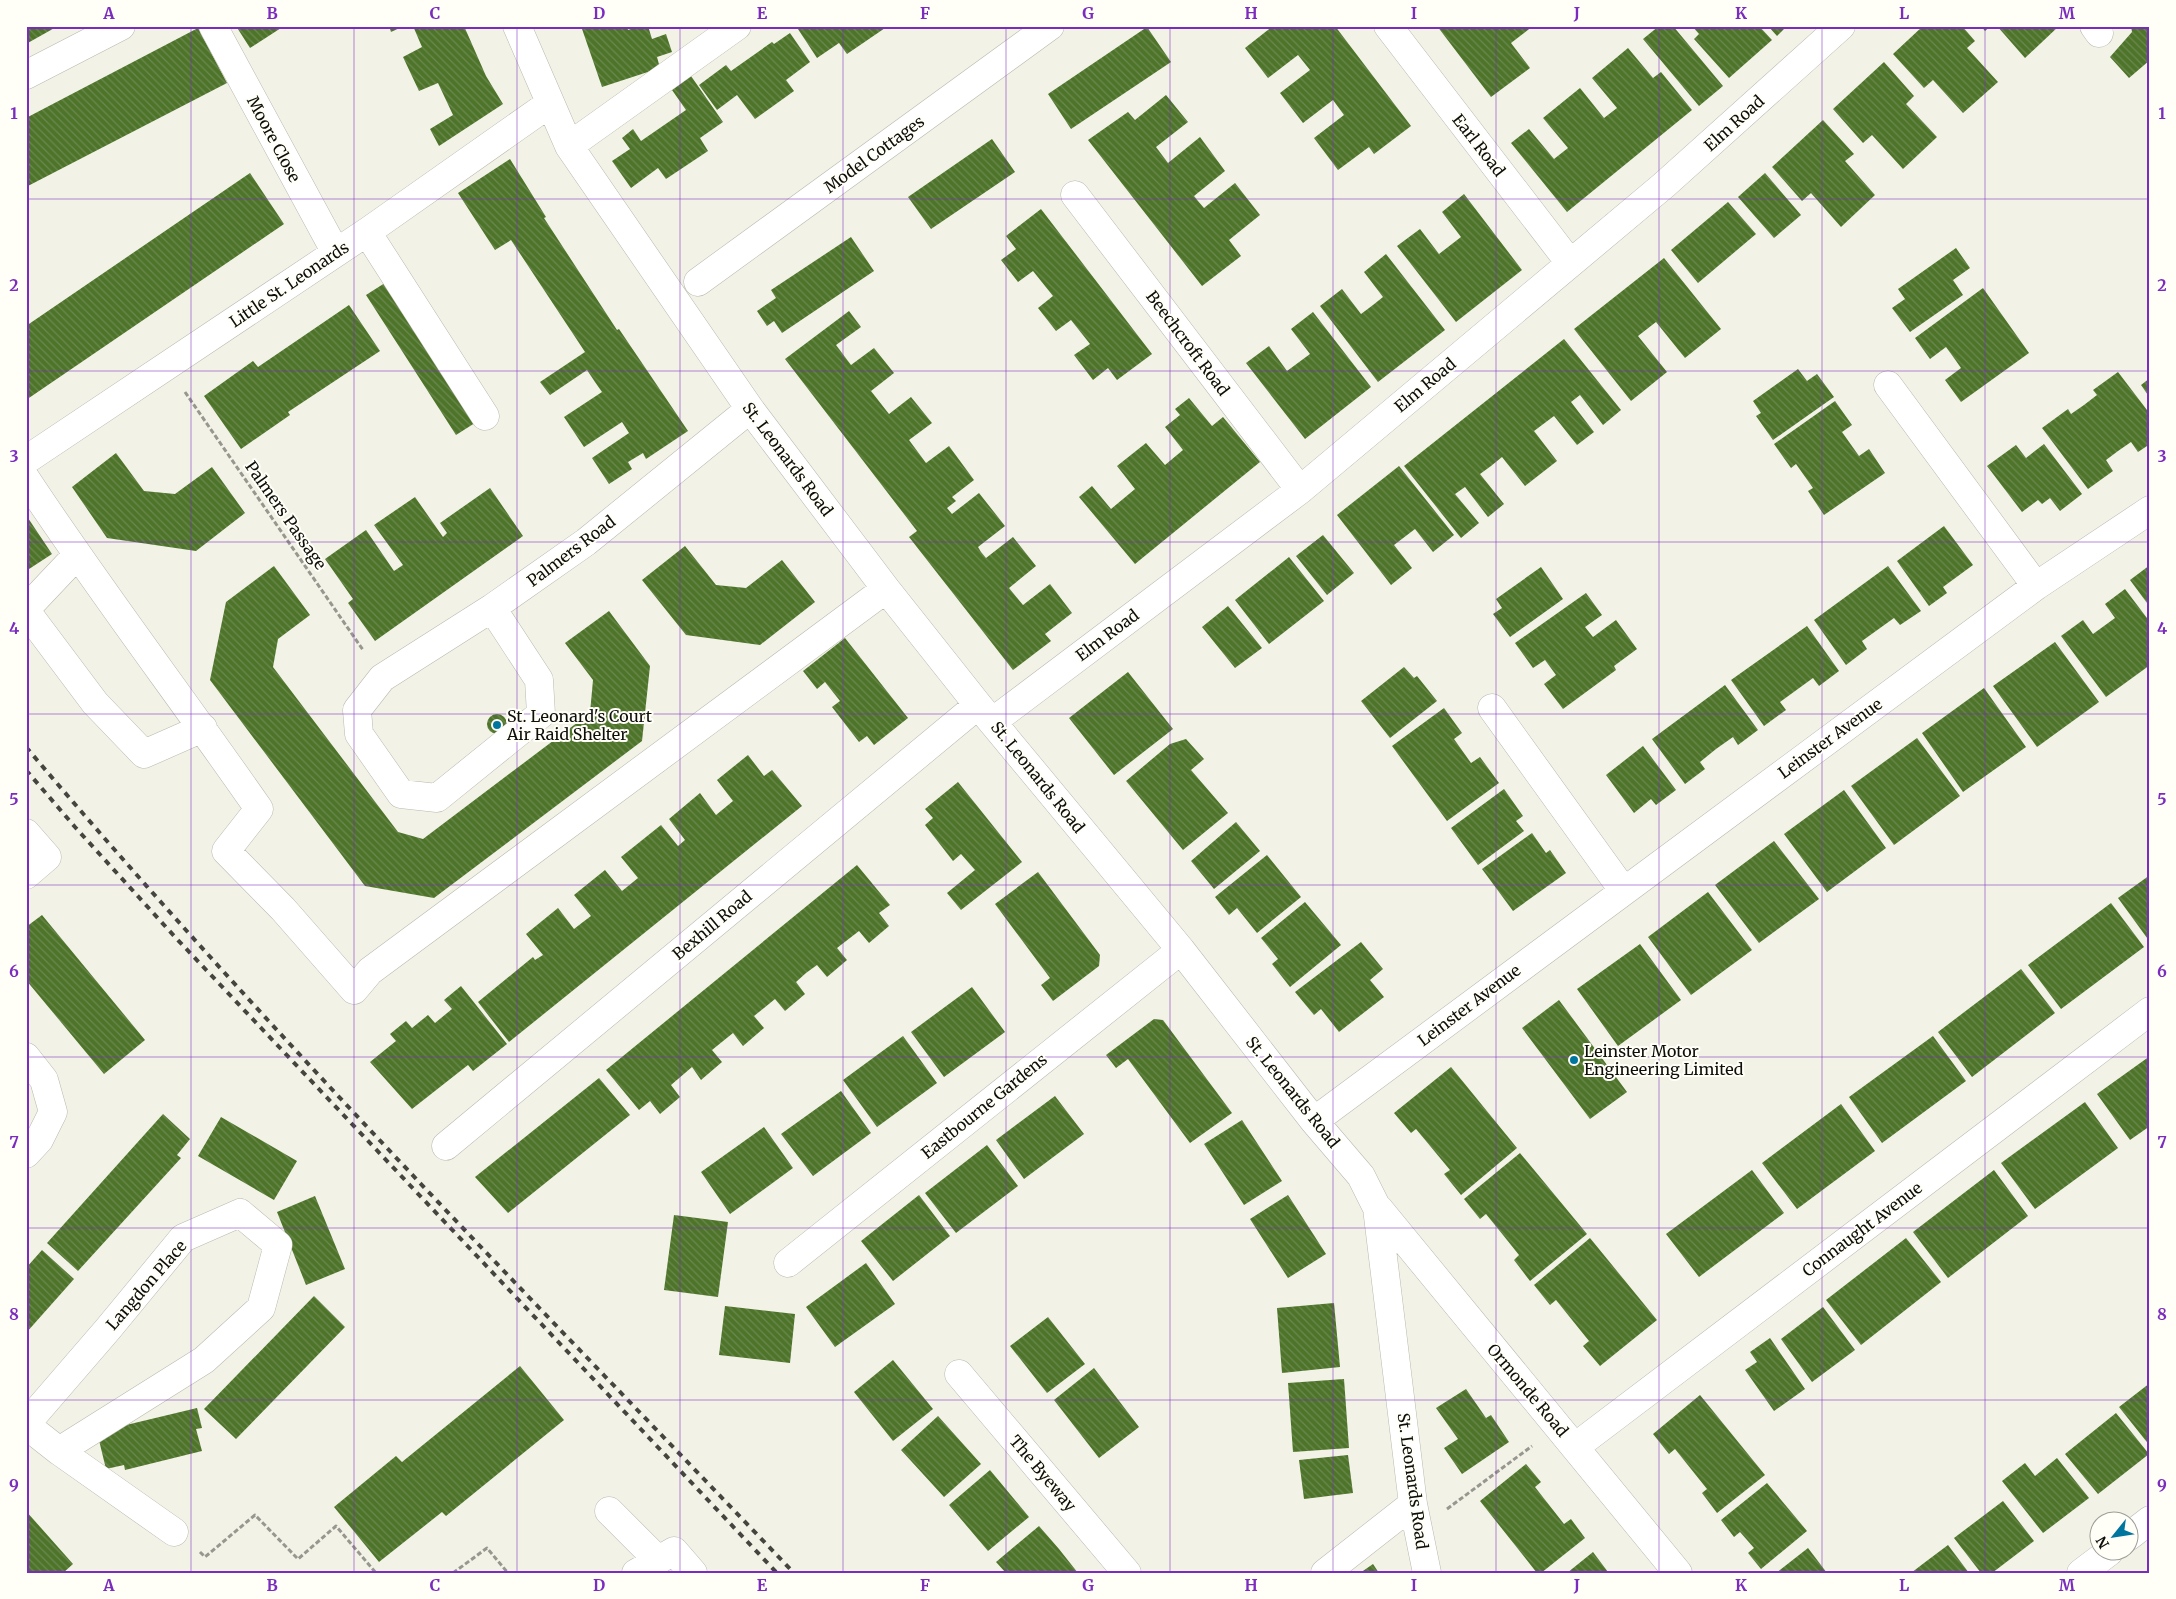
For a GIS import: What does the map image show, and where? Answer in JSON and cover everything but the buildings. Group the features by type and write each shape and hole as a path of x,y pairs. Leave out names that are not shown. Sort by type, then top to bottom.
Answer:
{"street":[{"path":"26,75 121,26"},
{"name":"Moore Close","path":"213,26 335,251"},
{"name":"St. Leonards Road","path":"516,26 569,146 750,409 886,589 985,714 1180,950 1314,1121 1361,1176 1378,1208 1413,1504 1427,1573"},
{"path":"569,146 737,26"},
{"name":"Model Cottages","path":"698,282 1050,26"},
{"name":"Earl Road","path":"1388,26 1570,263"},
{"name":"Elm Road","path":"985,714 1300,490 1664,185 1841,26"},
{"name":"Little St. Leonards","path":"26,460 168,367 549,104"},
{"name":"Beechcroft Road","path":"1075,195 1300,490"},
{"path":"366,232 485,416"},
{"path":"1888,385 2036,586"},
{"name":"Palmers Road","path":"492,608 539,680 541,714 437,798 401,794 359,734 357,710 382,678 492,608 586,542 750,409"},
{"path":"26,479 77,555 203,728 259,809 226,852 283,909 354,990 370,972 886,589"},
{"name":"Leinster Avenue","path":"1314,1121 1623,890 2036,586 2150,510"},
{"path":"77,555 26,610 95,703 144,754 203,728"},
{"path":"1492,708 1623,890"},
{"name":"Bexhill Road","path":"446,1146 985,714"},
{"path":"26,833 47,857 26,874"},
{"name":"Eastbourne Gardens","path":"788,1263 1180,950"},
{"name":"Connaught Avenue","path":"1575,1447 2150,1011"},
{"path":"26,1057 44,1080 53,1112 39,1140 26,1154"},
{"name":"Ormonde Road","path":"1378,1208 1678,1573"},
{"name":"Langdon Place","path":"59,1451 204,1360 261,1308 278,1245 240,1213 183,1238 26,1424 59,1451 174,1532"},
{"name":"The Byeway","path":"959,1374 1127,1573"},
{"path":"1325,1573 1413,1504"},
{"path":"609,1511 647,1566 674,1551 693,1573"},
{"path":"2138,1529 2150,1520"},
{"path":"2082,1573 2096,1562"}],"path":[{"name":"Palmers Passage","path":"168,367 382,678"},
{"path":"1418,1530 1557,1427"},
{"path":"174,1532 206,1557 255,1516 298,1559 336,1526 376,1573"},
{"path":"453,1573 487,1548 508,1573"}],"railway":[{"path":"26,747 118,854 307,1063 794,1573"},
{"path":"26,770 175,937 777,1573"}],"place":[{"name":"St. Leonard's Court Air Raid Shelter","path":"497,725"},
{"name":"Leinster Motor Engineering Limited","path":"1574,1060"}]}
